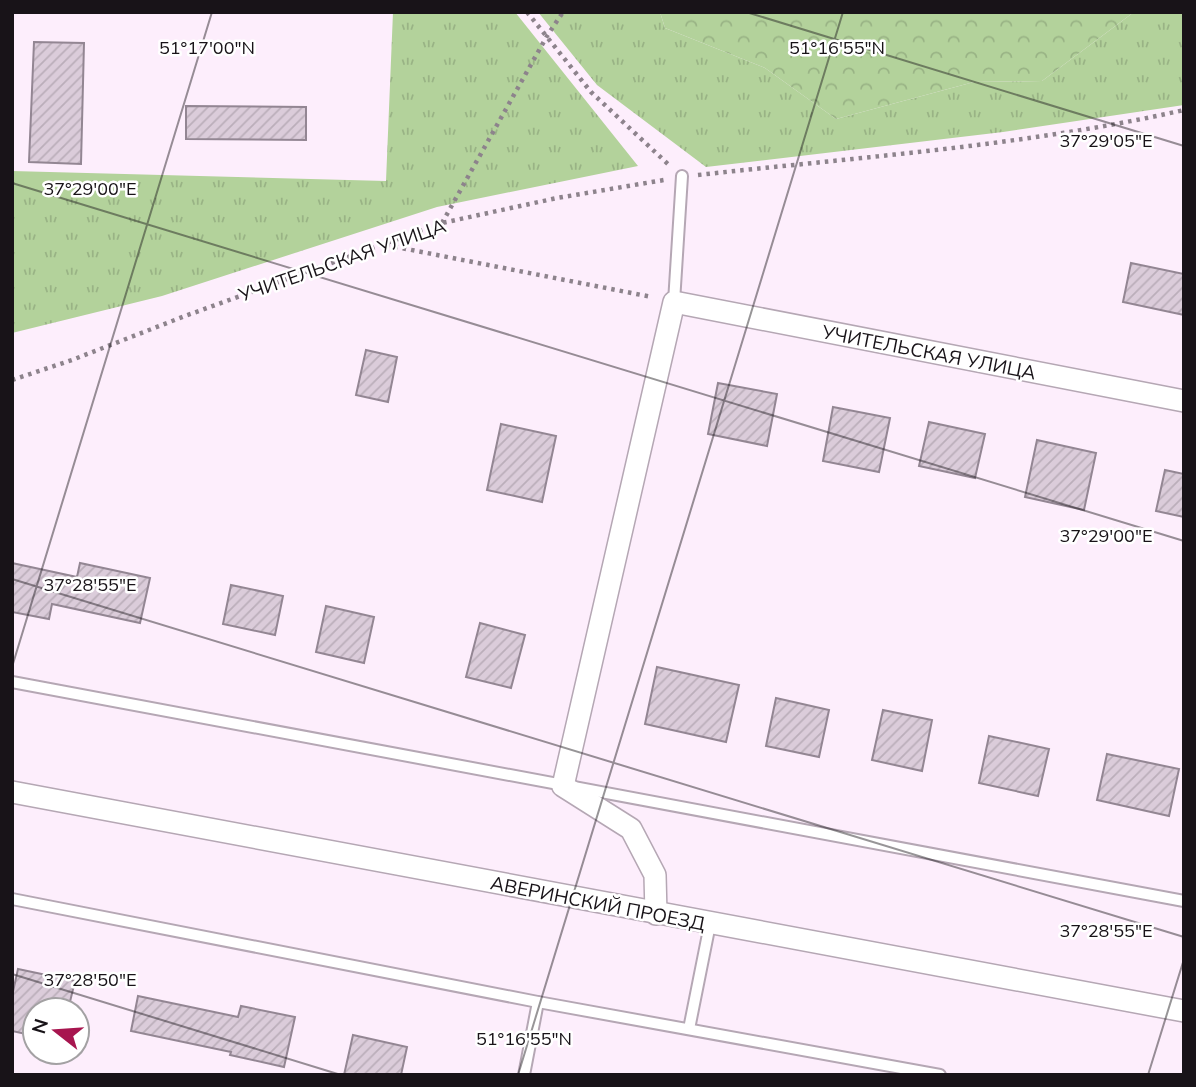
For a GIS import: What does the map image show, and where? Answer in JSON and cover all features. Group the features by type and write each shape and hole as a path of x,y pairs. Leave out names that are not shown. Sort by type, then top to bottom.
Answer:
{"street":[{"name":"УЧИТЕЛЬСКАЯ УЛИЦА","path":"674,302 1184,401"},
{"path":"656,914 655,875 631,829 563,786 674,302"},
{"name":"АВЕРИНСКИЙ ПРОЕЗД","path":"12,792 1184,1011"}],"lane":[{"path":"674,302 682,176"},
{"path":"12,682 1184,901"},
{"path":"12,899 538,1002 940,1075"},
{"path":"689,1029 710,924"},
{"path":"524,1075 538,1002"}],"path":[{"path":"527,12 591,92 682,176"},
{"path":"442,223 563,12"},
{"name":"УЧИТЕЛЬСКАЯ УЛИЦА","path":"12,380 442,223 557,198 682,176 993,142 1142,120 1184,110"},
{"path":"384,244 674,302"}],"green space":[{"path":"393,12 515,12 638,166 437,207 162,296 12,333 12,171 386,181"},
{"path":"538,12 660,12 665,28 765,68 836,119 974,82 1042,81 1134,12 1184,12 1184,105 1003,132 706,167 597,85"},
{"path":"660,12 1134,12 1042,81 974,82 836,119 765,68 665,28"}],"building":[{"path":"34,42 84,43 81,164 29,162"},
{"path":"186,106 306,107 306,140 186,139"},
{"path":"1131,263 1184,274 1184,315 1123,302"},
{"path":"366,350 397,357 388,402 356,395"},
{"path":"718,383 777,394 767,446 708,434"},
{"path":"833,407 890,418 879,472 823,461"},
{"path":"929,422 985,434 975,478 919,466"},
{"path":"501,424 556,436 542,502 487,490"},
{"path":"1037,440 1096,453 1084,510 1025,497"},
{"path":"1165,470 1184,474 1184,517 1156,511"},
{"path":"12,563 77,577 80,563 150,578 140,623 52,604 49,619 12,612"},
{"path":"231,585 283,596 275,635 223,624"},
{"path":"326,606 374,617 364,663 316,652"},
{"path":"480,623 525,635 511,688 466,677"},
{"path":"657,667 739,685 726,742 645,724"},
{"path":"776,698 829,710 819,757 766,746"},
{"path":"883,710 932,720 922,771 872,760"},
{"path":"989,736 1049,749 1038,796 979,783"},
{"path":"1107,754 1179,769 1169,816 1097,800"},
{"path":"18,969 75,981 71,996 21,996 21,1033 12,1031 12,996"},
{"path":"138,996 238,1017 241,1006 295,1017 284,1067 230,1055 231,1052 131,1031"},
{"path":"353,1035 407,1047 401,1075 344,1075"}]}
